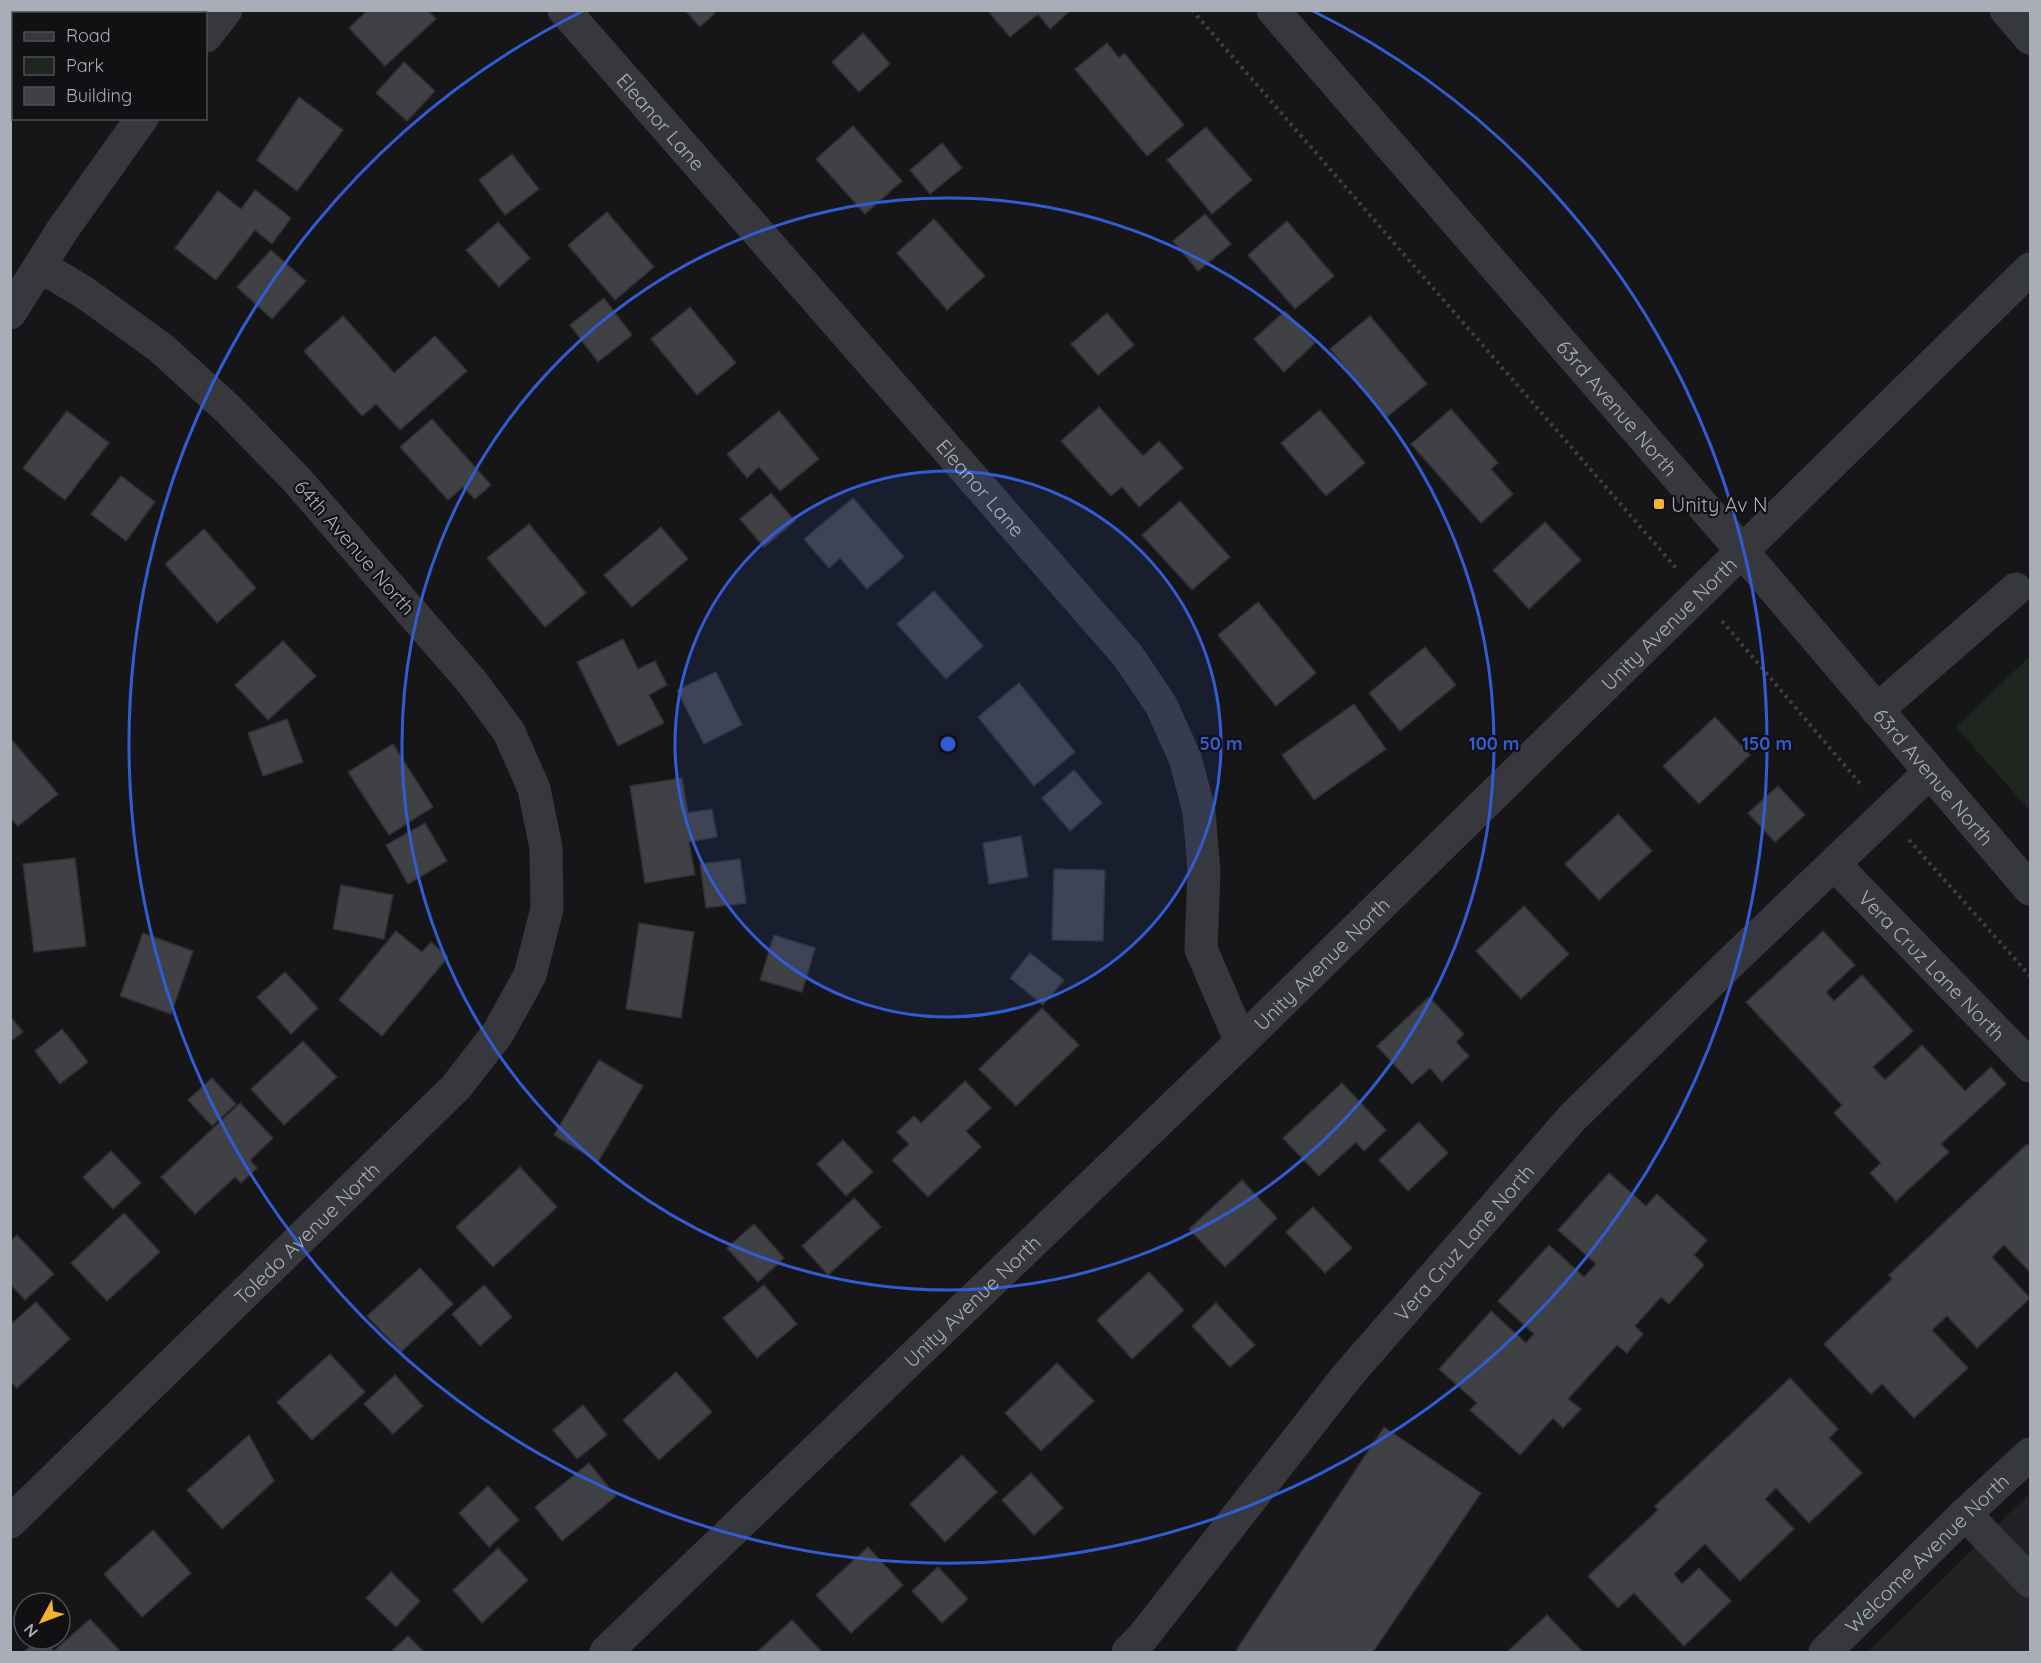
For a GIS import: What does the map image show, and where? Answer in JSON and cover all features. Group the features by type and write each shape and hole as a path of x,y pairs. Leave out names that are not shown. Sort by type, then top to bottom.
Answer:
{"street":[{"path":"207,35 226,10"},
{"name":"Eleanor Lane","path":"564,10 1128,656 1161,705 1185,758 1198,811 1204,872 1201,949 1241,1042"},
{"name":"63rd Avenue North","path":"1273,10 1742,551 2031,889"},
{"path":"2006,10 2031,38"},
{"path":"10,314 63,229 141,120"},
{"name":"64th Avenue North","path":"40,266 85,292 161,348 230,410 296,479 472,682 509,732 534,789 546,848 547,909"},
{"name":"Unity Avenue North","path":"606,1653 1241,1042 2031,269"},
{"path":"1877,710 2016,589"},
{"name":"Vera Cruz Lane North","path":"1128,1653 1348,1375 1572,1118 1930,772"},
{"name":"Vera Cruz Lane North","path":"1834,864 2031,1066"},
{"name":"Toledo Avenue North","path":"10,1522 456,1087 498,1034 530,975 547,909"},
{"name":"Welcome Avenue North","path":"1825,1653 1965,1514 2031,1454"},
{"path":"1965,1514 2031,1581"}],"path":[{"path":"1192,10 1699,594 1836,758 2031,976"}],"shaded area":[{"path":"2030,1493 2030,1652 1868,1652"}],"green space":[{"path":"2030,656 2030,811 1956,727"}],"building":[{"path":"45,10 89,10 88,12 46,12"},
{"path":"368,10 428,10 436,19 385,66 349,28"},
{"path":"685,10 718,10 700,27"},
{"path":"987,10 1071,10 1050,29 1038,14 1010,37"},
{"path":"863,33 890,64 859,92 832,62"},
{"path":"1107,43 1119,58 1124,53 1184,125 1147,156 1075,69"},
{"path":"404,62 435,91 407,121 376,93"},
{"path":"10,71 12,72 12,119 10,121"},
{"path":"299,97 343,130 297,191 257,160"},
{"path":"853,126 902,181 865,214 816,159"},
{"path":"1206,127 1252,180 1212,214 1167,160"},
{"path":"942,143 962,168 930,194 910,170"},
{"path":"512,154 539,189 505,215 479,180"},
{"path":"255,190 291,218 272,244 255,230 216,280 175,248 218,191 241,209"},
{"path":"607,212 654,267 615,300 568,245"},
{"path":"1205,214 1231,244 1198,271 1173,241"},
{"path":"934,219 985,276 947,310 897,253"},
{"path":"1287,221 1334,276 1295,309 1248,255"},
{"path":"498,222 530,258 499,287 466,250"},
{"path":"271,250 306,281 272,319 237,287"},
{"path":"604,298 632,335 598,362 570,325"},
{"path":"690,307 736,363 697,395 651,339"},
{"path":"1285,311 1315,343 1284,372 1254,339"},
{"path":"1107,313 1134,345 1098,375 1071,344"},
{"path":"343,316 394,373 435,336 467,371 400,430 376,404 362,416 304,351"},
{"path":"1370,316 1427,384 1387,417 1330,349"},
{"path":"1099,407 1143,456 1159,441 1183,468 1139,507 1122,487 1111,496 1061,441"},
{"path":"1451,409 1498,463 1491,469 1513,494 1481,523 1411,444"},
{"path":"1320,410 1365,463 1326,496 1281,443"},
{"path":"67,411 109,443 65,500 23,468"},
{"path":"779,411 819,459 780,491 759,467 747,478 727,454"},
{"path":"432,419 491,485 475,499 463,487 448,500 400,447"},
{"path":"121,476 155,502 126,541 91,514"},
{"path":"771,493 795,521 764,547 740,519"},
{"path":"853,498 904,557 867,589 840,558 829,568 804,539"},
{"path":"1180,501 1230,557 1192,590 1142,535"},
{"path":"1545,522 1581,560 1529,609 1493,570"},
{"path":"529,524 586,593 545,627 487,558"},
{"path":"661,527 688,559 632,607 604,575"},
{"path":"204,529 256,588 217,623 165,564"},
{"path":"934,591 983,646 946,679 897,624"},
{"path":"1258,602 1316,673 1276,706 1218,635"},
{"path":"623,639 638,669 655,661 667,685 649,695 664,723 618,746 577,662"},
{"path":"283,641 316,676 268,720 235,685"},
{"path":"1425,647 1456,685 1400,731 1369,693"},
{"path":"716,672 742,725 704,744 677,690"},
{"path":"1019,683 1075,752 1034,786 978,717"},
{"path":"1354,704 1386,749 1314,800 1282,755"},
{"path":"1715,717 1750,755 1699,804 1663,766"},
{"path":"287,719 303,762 263,776 248,733"},
{"path":"10,738 58,794 18,826 10,818"},
{"path":"393,744 433,807 389,835 348,772"},
{"path":"1074,770 1102,803 1070,831 1042,798"},
{"path":"682,778 688,813 712,809 717,837 689,842 695,875 645,883 630,786"},
{"path":"1778,786 1805,815 1775,842 1748,813"},
{"path":"1618,814 1652,851 1599,900 1565,864"},
{"path":"425,823 447,861 408,884 386,845"},
{"path":"1021,836 1028,877 989,884 983,843"},
{"path":"75,858 86,946 34,952 23,864"},
{"path":"740,859 746,903 706,908 700,864"},
{"path":"1054,869 1105,870 1103,941 1052,940"},
{"path":"341,885 393,895 384,939 333,929"},
{"path":"1524,906 1569,954 1521,999 1476,951"},
{"path":"639,923 694,932 681,1018 626,1009"},
{"path":"396,931 422,952 431,942 448,957 382,1036 339,1000"},
{"path":"1823,931 1855,965 1826,992 1834,1001 1862,975 1913,1031 1873,1067 1885,1080 1922,1045 1965,1091 1991,1067 2006,1084 1941,1144 1949,1152 1896,1201 1870,1173 1881,1163 1834,1113 1842,1105 1746,1002"},
{"path":"143,933 193,951 171,1014 120,996"},
{"path":"774,935 815,948 802,992 760,980"},
{"path":"1030,953 1064,980 1043,1005 1010,978"},
{"path":"285,972 318,1008 291,1034 257,997"},
{"path":"1429,997 1464,1034 1456,1042 1469,1056 1442,1082 1430,1068 1412,1084 1377,1046"},
{"path":"1042,1008 1079,1045 1016,1106 979,1069"},
{"path":"10,1016 23,1032 10,1042"},
{"path":"62,1029 88,1062 60,1084 35,1051"},
{"path":"303,1041 337,1077 284,1125 251,1089"},
{"path":"599,1060 643,1086 598,1162 554,1135"},
{"path":"212,1078 236,1104 212,1126 188,1100"},
{"path":"965,1081 991,1108 966,1131 981,1147 928,1197 892,1160 909,1144 897,1132 914,1116 921,1123"},
{"path":"1342,1083 1386,1130 1364,1151 1356,1142 1319,1176 1283,1138"},
{"path":"240,1103 273,1138 250,1160 257,1168 241,1183 235,1177 195,1214 161,1177"},
{"path":"1419,1122 1448,1153 1408,1191 1379,1160"},
{"path":"843,1140 873,1172 846,1196 817,1164"},
{"path":"2027,1144 2030,1147 2030,1272 2004,1245 1992,1257 2030,1298 1977,1348 1947,1316 1932,1330 1968,1368 1914,1418 1882,1384 1871,1394 1824,1344 1892,1279 1889,1275"},
{"path":"111,1151 141,1183 113,1209 83,1177"},
{"path":"520,1167 557,1207 493,1267 456,1227"},
{"path":"1609,1173 1646,1206 1657,1194 1707,1240 1694,1255 1704,1265 1669,1304 1661,1297 1635,1326 1643,1334 1627,1353 1617,1345 1568,1399 1581,1409 1563,1428 1553,1418 1520,1455 1470,1410 1477,1403 1439,1369 1491,1311 1526,1343 1534,1334 1498,1301 1549,1245 1584,1277 1596,1264 1558,1230"},
{"path":"1242,1180 1277,1218 1225,1267 1189,1229"},
{"path":"854,1198 881,1227 828,1275 802,1246"},
{"path":"1313,1207 1352,1248 1325,1273 1286,1232"},
{"path":"124,1213 160,1252 107,1301 71,1263"},
{"path":"754,1224 784,1258 758,1282 727,1248"},
{"path":"17,1235 54,1274 25,1300 10,1284 10,1241"},
{"path":"420,1268 453,1304 401,1352 367,1316"},
{"path":"1149,1272 1184,1310 1132,1359 1097,1320"},
{"path":"484,1285 512,1317 480,1346 452,1314"},
{"path":"764,1285 797,1324 757,1358 723,1318"},
{"path":"36,1302 70,1339 17,1388 10,1381 10,1325"},
{"path":"1216,1303 1255,1345 1230,1367 1192,1326"},
{"path":"330,1354 365,1392 312,1440 277,1402"},
{"path":"1057,1363 1094,1401 1041,1451 1005,1413"},
{"path":"676,1372 712,1412 659,1460 623,1420"},
{"path":"395,1375 423,1406 393,1434 364,1404"},
{"path":"1790,1378 1838,1429 1829,1438 1862,1473 1809,1523 1776,1488 1765,1499 1794,1529 1740,1581 1705,1544 1674,1574 1682,1584 1699,1568 1731,1601 1684,1646 1634,1593 1618,1608 1588,1576 1658,1510 1655,1506"},
{"path":"583,1405 607,1435 577,1459 553,1430"},
{"path":"1384,1427 1481,1493 1373,1652 1235,1652"},
{"path":"249,1435 274,1481 222,1529 187,1490"},
{"path":"962,1455 997,1492 945,1542 910,1504"},
{"path":"589,1463 616,1496 562,1541 535,1507"},
{"path":"1031,1473 1063,1508 1034,1535 1002,1500"},
{"path":"488,1486 519,1520 489,1547 459,1513"},
{"path":"153,1530 191,1573 142,1617 104,1574"},
{"path":"868,1547 903,1585 851,1633 816,1595"},
{"path":"498,1548 528,1580 482,1623 453,1590"},
{"path":"938,1567 968,1599 942,1623 912,1591"},
{"path":"391,1572 420,1601 396,1627 366,1598"},
{"path":"1547,1615 1583,1652 1507,1652"},
{"path":"90,1619 121,1652 23,1652 72,1651 72,1635"},
{"path":"792,1620 822,1652 757,1652"},
{"path":"408,1636 424,1652 391,1652"}],"place":[{"name":"Unity Av N","path":"1659,504"}]}
